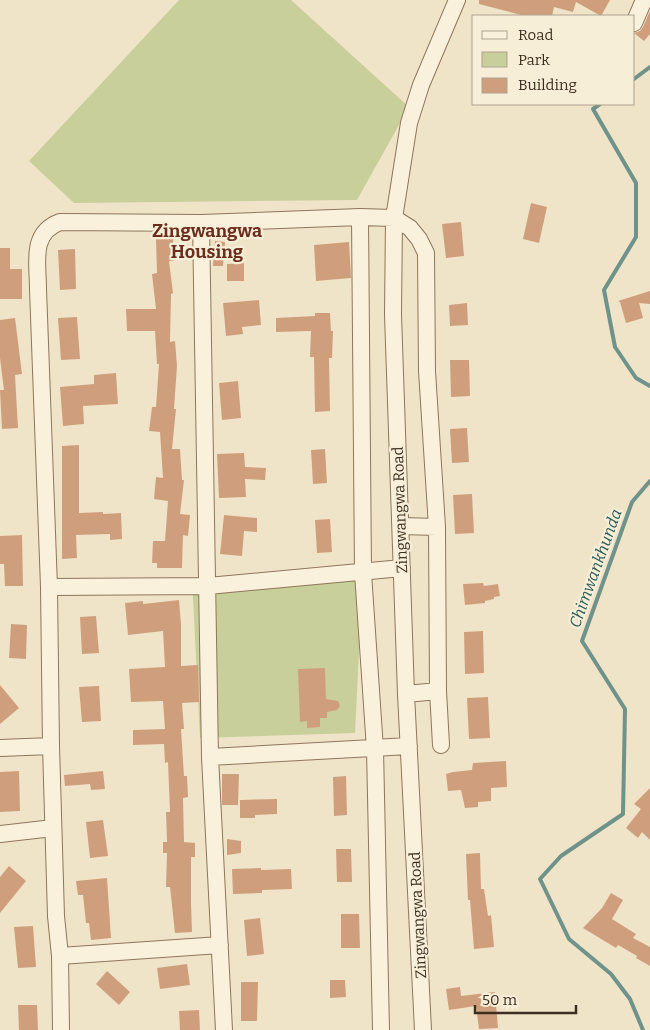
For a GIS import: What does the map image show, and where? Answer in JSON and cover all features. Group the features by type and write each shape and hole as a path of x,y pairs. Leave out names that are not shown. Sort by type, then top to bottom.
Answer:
{"street":[{"name":"Zingwangwa Road","path":"423,1030 406,694 393,315 394,218 409,123 421,86 457,0"},
{"path":"635,21 644,0"},
{"path":"360,217 363,573 375,749 381,1030"},
{"path":"61,1030 60,956 56,916 53,828 50,587 38,289 38,244 42,234 50,225 60,222 200,223 360,217 394,218 410,228 419,239 426,253 428,371 437,527 438,691 442,745"},
{"path":"200,223 210,757 224,1030"},
{"path":"401,526 437,527"},
{"path":"50,587 208,586 402,568"},
{"path":"406,694 438,691"},
{"path":"0,748 51,746"},
{"path":"210,757 409,746"},
{"path":"0,834 53,828"},
{"path":"60,956 220,945"}],"green space":[{"path":"179,0 291,0 409,107 357,200 74,203 29,161"},
{"path":"363,573 355,733 200,738 192,578"}],"building":[{"path":"479,0 610,0 602,15 576,2 573,12 554,7 552,15 521,15 479,4"},
{"path":"650,11 650,34 644,41 635,34 643,27"},
{"path":"531,203 547,207 539,243 523,239"},
{"path":"461,222 464,256 446,258 442,224"},
{"path":"156,239 173,239 174,261 169,261 173,293 171,294 170,342 175,341 177,366 174,409 176,409 172,449 180,449 182,480 184,480 180,514 190,515 188,536 183,535 182,568 157,568 157,563 152,563 153,541 165,541 168,501 154,499 156,477 163,478 160,432 149,431 152,407 156,407 159,364 157,364 155,331 127,331 126,309 156,309 152,274 157,273"},
{"path":"215,241 225,242 223,266 213,266"},
{"path":"349,242 351,278 316,281 314,245"},
{"path":"0,248 10,248 10,269 22,269 22,299 0,299"},
{"path":"75,249 76,289 60,290 58,250"},
{"path":"244,263 244,281 227,281 227,264"},
{"path":"650,291 650,304 639,303 643,318 626,323 620,302 618,301"},
{"path":"259,300 261,325 242,327 243,334 226,336 223,303"},
{"path":"467,303 468,325 450,326 449,305"},
{"path":"315,313 330,313 331,331 333,331 332,358 329,358 330,411 315,412 314,357 310,357 311,331 276,332 276,318 315,316"},
{"path":"77,317 80,359 61,360 58,318"},
{"path":"15,318 22,374 15,375 18,428 2,429 0,390 4,390 0,358 0,320"},
{"path":"450,360 469,360 470,396 451,397"},
{"path":"116,373 118,404 83,406 84,424 63,426 60,387 94,384 94,375"},
{"path":"238,381 241,418 222,420 219,383"},
{"path":"467,428 469,462 452,463 450,429"},
{"path":"79,445 79,513 121,513 122,539 110,540 110,534 76,535 77,558 62,559 62,446"},
{"path":"325,449 327,483 313,484 311,450"},
{"path":"244,453 245,467 266,468 265,480 245,479 246,497 219,498 217,454"},
{"path":"472,494 474,533 455,534 453,495"},
{"path":"224,515 257,518 257,532 244,531 242,556 220,554"},
{"path":"330,519 332,552 317,553 315,520"},
{"path":"22,535 23,586 5,586 4,564 0,564 0,536"},
{"path":"483,583 484,586 498,584 500,596 485,601 485,603 465,605 463,584"},
{"path":"179,600 181,666 198,665 199,702 182,703 184,729 181,729 184,776 187,776 188,797 183,798 184,842 195,843 195,857 191,857 192,932 175,933 170,887 166,887 167,853 163,853 163,842 167,842 166,812 170,812 168,762 165,763 164,744 133,745 133,730 165,729 163,701 131,702 129,669 165,667 163,631 128,635 125,603 143,601 143,604"},
{"path":"96,616 99,653 82,654 80,617"},
{"path":"11,624 27,625 26,659 9,658"},
{"path":"483,631 484,673 465,674 464,632"},
{"path":"325,668 326,699 338,701 340,706 337,710 327,712 327,718 320,718 320,727 307,728 307,721 300,722 298,669"},
{"path":"0,685 19,708 0,724"},
{"path":"99,686 101,721 82,722 79,687"},
{"path":"488,697 490,738 469,739 467,698"},
{"path":"506,761 507,787 491,788 491,801 478,802 478,807 465,808 461,790 448,791 446,774 472,770 473,763"},
{"path":"19,771 20,811 0,812 0,772"},
{"path":"103,771 105,789 91,790 90,784 65,786 64,775"},
{"path":"222,774 239,774 238,805 222,805"},
{"path":"346,776 347,815 334,816 333,777"},
{"path":"650,788 650,840 642,832 638,838 626,828 641,809 634,804"},
{"path":"277,799 277,814 255,815 255,818 240,818 240,800"},
{"path":"103,820 108,856 90,858 86,822"},
{"path":"227,839 241,841 241,853 227,855"},
{"path":"336,849 351,849 352,882 337,882"},
{"path":"480,853 481,889 484,889 488,916 491,915 494,947 474,949 470,900 468,900 466,854"},
{"path":"9,866 26,881 0,913 0,877"},
{"path":"261,868 261,870 291,869 292,889 262,890 262,893 233,894 232,869"},
{"path":"107,878 111,938 91,940 89,923 86,923 83,895 78,895 76,881"},
{"path":"611,893 623,900 612,919 636,934 633,938 650,947 650,966 618,945 616,948 583,928 602,908"},
{"path":"341,914 359,914 360,948 341,948"},
{"path":"260,918 264,954 247,956 244,920"},
{"path":"33,926 36,967 18,968 14,927"},
{"path":"187,964 190,985 160,989 157,968"},
{"path":"107,971 130,992 119,1005 96,984"},
{"path":"330,980 345,980 346,997 330,998"},
{"path":"241,982 258,982 257,1021 241,1021"},
{"path":"460,987 461,996 495,992 498,1028 479,1029 476,1006 449,1010 446,989"},
{"path":"18,1005 37,1005 38,1030 19,1030"},
{"path":"199,1010 200,1030 180,1030 179,1011"}],"waterway":[{"name":"Chimwankhunda","path":"635,78 650,67"},
{"name":"Chimwankhunda","path":"599,105 593,109 636,183 636,237 604,290 615,347 636,378 650,386"},
{"name":"Chimwankhunda","path":"643,1030 630,999 611,974 569,939 540,879 561,856 623,814 625,709 582,641 632,502 650,481"}],"district":[{"name":"Zingwangwa Housing","path":"207,241"}]}
